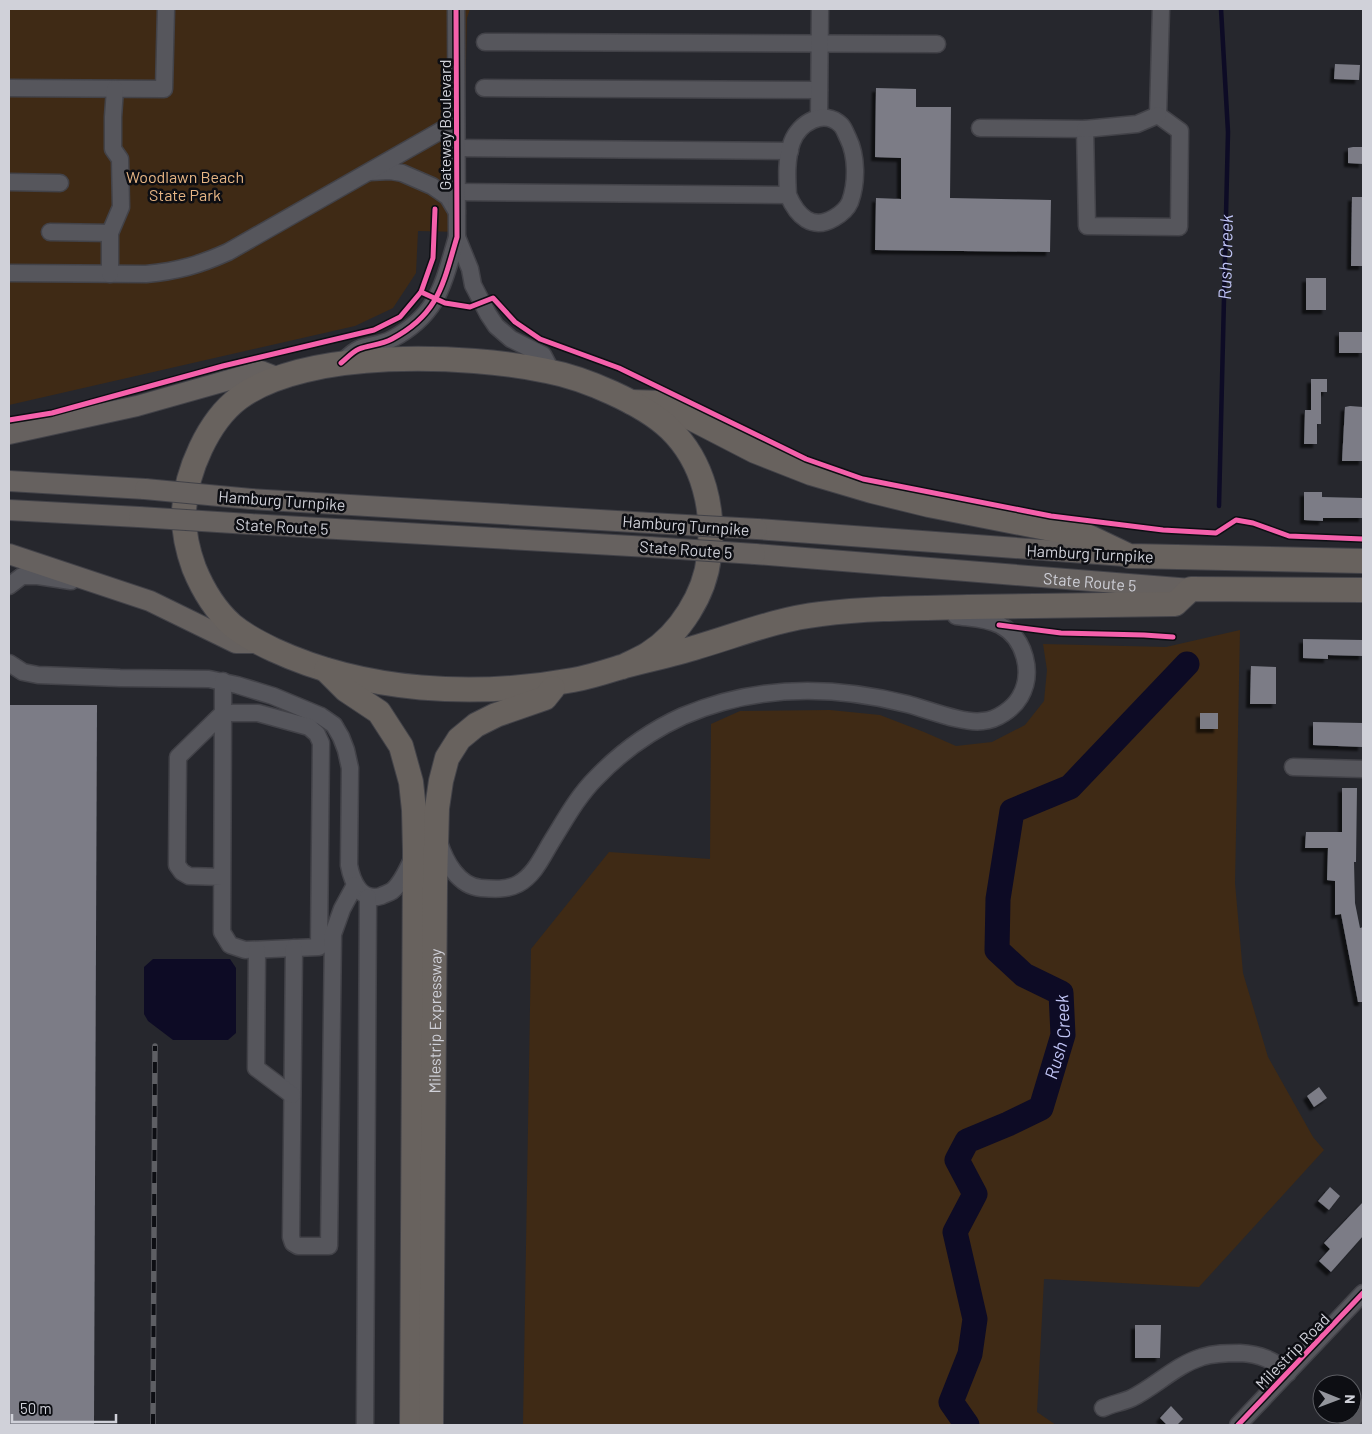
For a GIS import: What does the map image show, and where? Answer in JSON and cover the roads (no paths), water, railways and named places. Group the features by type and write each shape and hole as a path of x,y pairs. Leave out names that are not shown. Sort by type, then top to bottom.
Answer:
{"highway":[{"path":"622,667 651,652 672,633 691,609 708,566 711,540 706,489 689,454 669,428 631,402 609,391 552,372 500,364 450,360 390,360 341,363 279,378 244,394 230,405 217,422 196,458 190,474 184,509 185,540 202,588 216,608 233,626 259,643 295,660 324,669 402,686 473,689 518,688 558,683 601,674 699,647 780,621 826,614 895,609 1175,604 1191,589"},
{"path":"631,402 662,403 755,451 811,473 929,505 1087,536 1129,556"},
{"name":"Hamburg Turnpike","path":"1129,556 1363,561"},
{"name":"State Route 5","path":"1191,589 1363,590"},
{"name":"Milestrip Expressway","path":"324,669 346,690 380,712 401,746 411,782 415,851 412,1425"},
{"name":"Milestrip Expressway","path":"431,1425 432,1124 436,835 441,780 447,758 459,739 476,725 496,715 545,698 558,683"}],"main road":[{"path":"9,434 137,406 261,371 279,378"},
{"name":"Hamburg Turnpike","path":"9,481 145,489 251,499 758,529 1129,556"},
{"name":"State Route 5","path":"9,510 755,554 1191,589"},
{"path":"9,554 150,601 236,643 259,643"}],"street":[{"path":"9,88 164,88 166,9"},
{"name":"Gateway Boulevard","path":"456,9 458,237 470,269 473,285 496,326 511,339 543,355 552,372"},
{"path":"819,117 820,9"},
{"path":"1158,114 1161,9"},
{"path":"485,42 937,44"},
{"path":"484,88 819,90"},
{"path":"110,274 110,233 121,207 120,159 113,149 115,89"},
{"path":"1086,129 1088,226 1179,227 1180,132 1158,114"},
{"path":"980,128 1086,129 1137,124 1158,114"},
{"path":"819,117 832,119 841,125 849,139 855,159 850,202 841,214 826,223 814,222 803,218 792,205 788,195 788,161 793,140 805,123 819,117"},
{"path":"9,273 146,274 169,272 197,266 228,252 456,122"},
{"path":"457,148 790,151"},
{"path":"368,172 390,171 402,173 432,186 448,197 457,212"},
{"path":"9,182 60,183"},
{"path":"457,192 788,195"},
{"path":"50,232 110,233"},
{"name":"Gateway Boulevard","path":"341,363 358,349 380,344 408,329 431,308 441,290 458,237"},
{"path":"9,586 22,576 38,576 107,586"},
{"path":"436,835 444,857 454,873 466,882 477,888 503,888 517,885 530,875 575,803 595,778 614,760 635,743 660,728 706,707 734,698 765,692 821,691 869,695 969,721 984,722 1009,710 1020,697 1026,682 1026,663 1021,644 1006,629 982,619 895,609"},
{"path":"9,663 23,672 38,675 120,678 209,678 273,696 321,716 334,725 346,750 350,768 349,865 351,879 355,885 368,897 377,897 390,893 405,874 415,851"},
{"path":"223,682 222,932 230,945 245,950 319,948 355,885"},
{"path":"222,876 189,876 182,872 177,865 178,757 223,713 258,713 309,727 317,734 321,743 326,934 329,1246 298,1246 293,1243 291,1237 294,948"},
{"path":"1293,767 1363,769"},
{"path":"364,1425 368,897"},
{"path":"257,950 256,1068 292,1095"},
{"name":"Milestrip Road","path":"1238,1425 1363,1293"},
{"path":"1103,1408 1132,1398 1201,1357 1222,1353 1252,1354 1270,1359 1288,1373"},
{"path":"1348,1425 1363,1408"}],"water":[{"path":"153,959 230,959 236,968 236,1033 228,1040 173,1040 148,1021 144,1014 144,967"}],"waterway":[{"name":"Rush Creek","path":"1219,506 1228,132 1221,9"},
{"name":"Rush Creek","path":"967,1425 951,1402 970,1354 975,1319 955,1232 975,1194 957,1160 967,1141 1041,1108 1063,1035 1061,993 1024,975 997,950 998,899 1012,811 1070,787 1187,664"}],"railway":[{"path":"153,1425 155,1046"}],"park label":[{"name":"Woodlawn Beach State Park","path":"185,185"}]}
